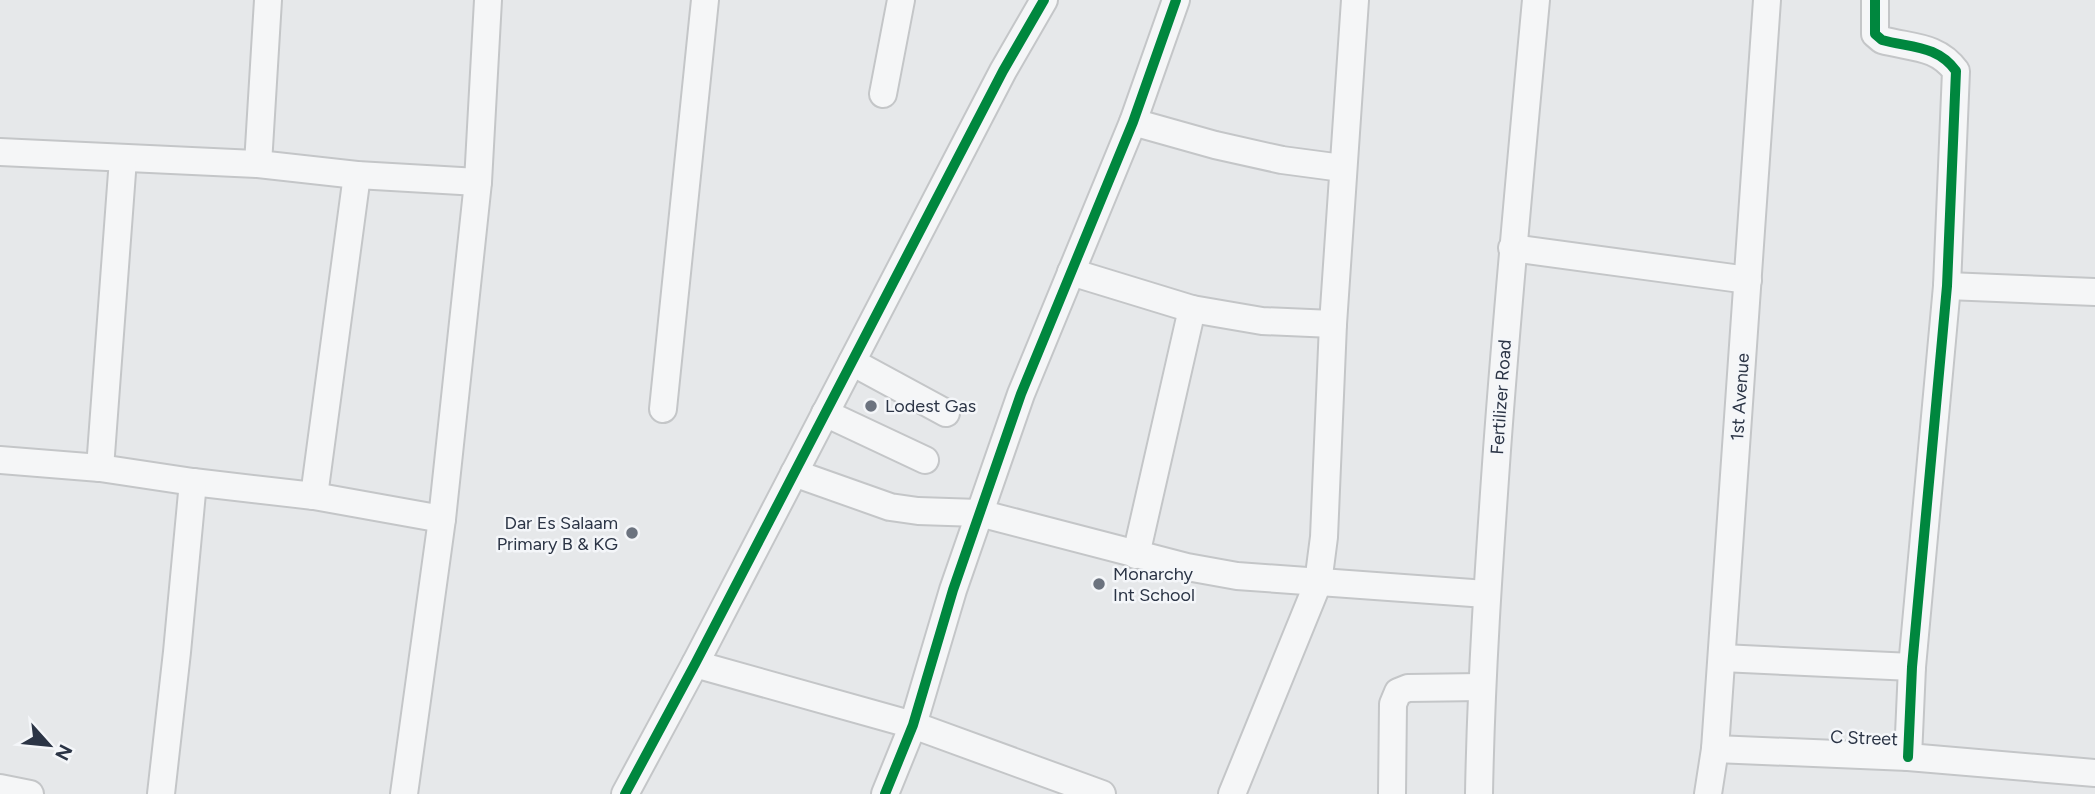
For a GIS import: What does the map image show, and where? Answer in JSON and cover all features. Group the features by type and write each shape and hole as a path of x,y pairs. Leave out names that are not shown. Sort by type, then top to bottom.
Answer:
{"street":[{"path":"258,164 268,0"},
{"path":"404,794 442,519 478,182 488,0"},
{"path":"663,409 705,0"},
{"path":"883,94 901,0"},
{"path":"625,794 1003,71 1044,0"},
{"path":"885,794 913,725 953,590 1021,394 1133,122 1176,0"},
{"path":"1232,794 1318,583 1324,537 1342,168 1355,0"},
{"name":"Fertilizer Road","path":"1479,794 1486,594 1512,248 1536,0"},
{"name":"1st Avenue","path":"1708,794 1715,749 1722,658 1767,0"},
{"path":"1875,0 1875,34 1882,40 1934,52 1947,58 1956,71 1947,286 1912,667 1908,757"},
{"path":"1133,122 1282,160 1342,168"},
{"path":"0,152 258,164 357,175 478,182"},
{"path":"100,468 123,159"},
{"path":"314,496 357,175"},
{"path":"1512,248 1748,280"},
{"path":"1071,272 1192,309 1262,321 1333,324"},
{"path":"1947,286 2095,292"},
{"path":"1136,555 1192,309"},
{"path":"852,362 946,413"},
{"path":"825,413 925,460"},
{"path":"0,460 100,468 314,496 442,519"},
{"path":"794,473 890,507 918,511 979,513 1136,555 1237,576 1486,594"},
{"path":"161,794 193,482"},
{"path":"1722,658 1912,667"},
{"path":"695,664 913,725 1102,794"},
{"path":"1392,794 1393,704 1398,692 1408,688 1481,687"},
{"name":"C Street","path":"1715,749 1908,757 2095,773"},
{"path":"0,788 30,794"}],"cycle path":[{"path":"625,794 1003,71 1044,0"},
{"path":"885,794 913,725 953,590 1021,394 1133,122 1176,0"},
{"path":"1875,0 1875,34 1882,40 1932,52 1956,71 1947,286 1912,667 1908,757"}],"place":[{"name":"Lodest Gas","path":"871,406"},
{"name":"Dar Es Salaam Primary B & KG","path":"632,533"},
{"name":"Monarchy Int School","path":"1099,584"}]}
